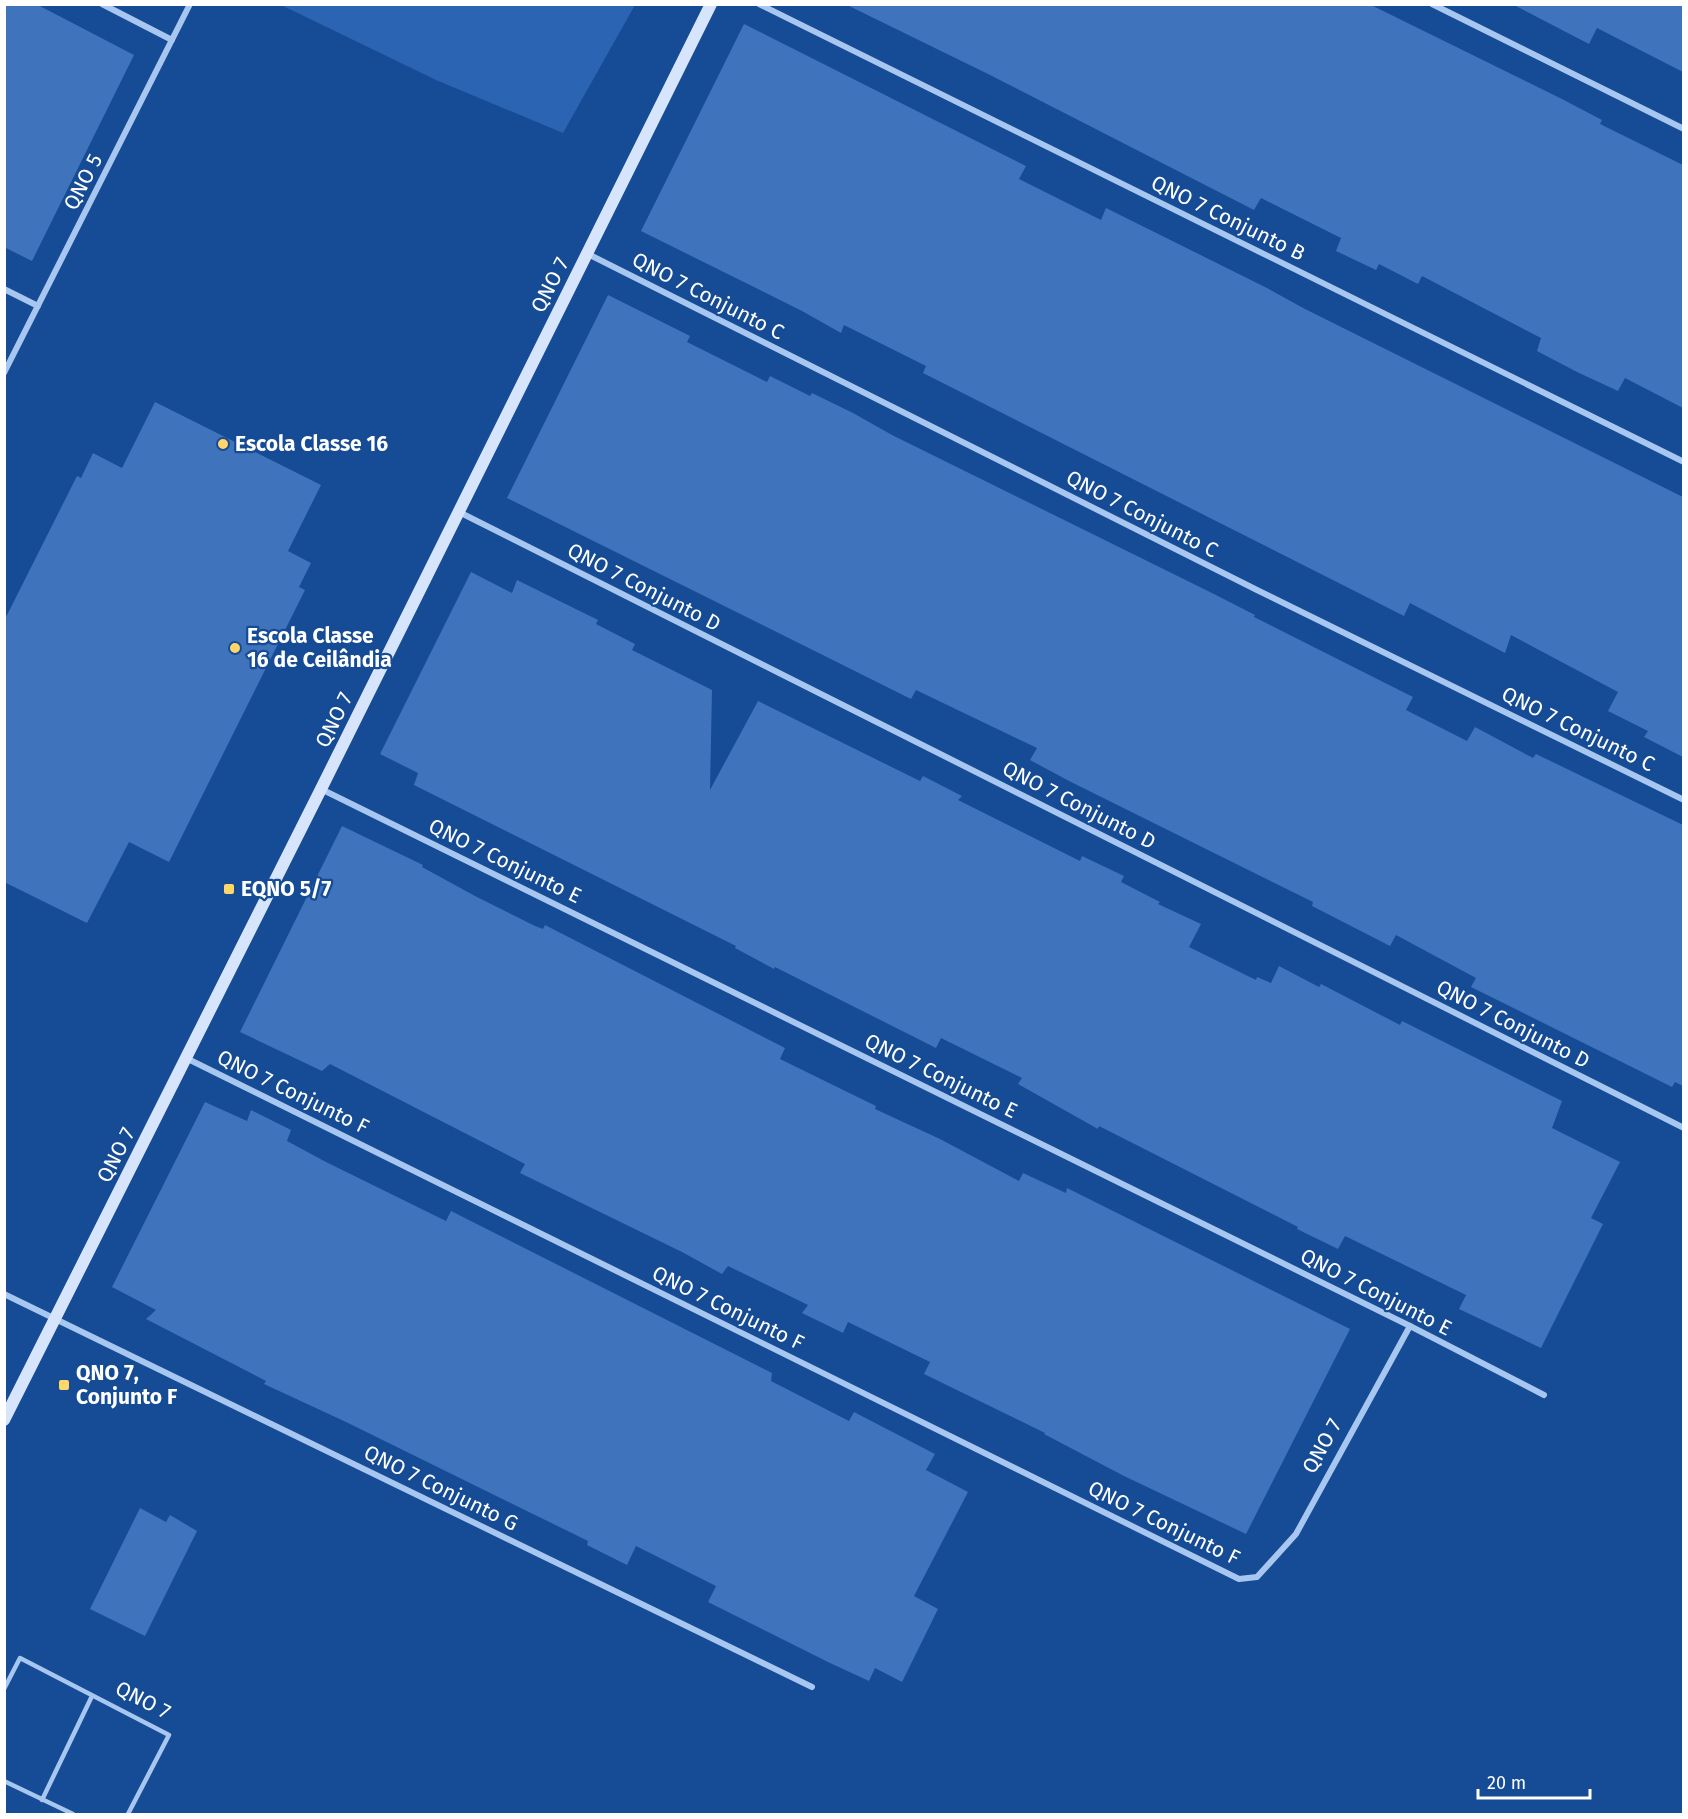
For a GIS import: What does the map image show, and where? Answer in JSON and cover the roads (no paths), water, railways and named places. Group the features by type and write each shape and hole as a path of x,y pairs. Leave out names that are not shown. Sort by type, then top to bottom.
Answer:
{"main road":[{"name":"QNO 7","path":"4,1420 711,4"}],"street":[{"path":"102,4 172,40"},
{"name":"QNO 5","path":"4,373 190,4"},
{"name":"QNO 7 Conjunto B","path":"759,4 1683,462"},
{"path":"1432,4 1683,129"},
{"name":"QNO 7 Conjunto C","path":"588,254 1683,800"},
{"path":"4,290 38,306"},
{"name":"QNO 7 Conjunto D","path":"459,512 1683,1128"},
{"name":"QNO 7 Conjunto E","path":"321,789 1410,1326 1544,1395"},
{"name":"QNO 7 Conjunto F","path":"186,1058 1239,1579 1257,1577"},
{"path":"4,1294 55,1319"},
{"name":"QNO 7 Conjunto G","path":"55,1319 812,1687"},
{"name":"QNO 7","path":"1257,1577 1296,1533 1410,1326"}],"lane":[{"name":"QNO 7","path":"4,1689 20,1658 169,1734 128,1815"},
{"path":"42,1800 92,1696"},
{"path":"4,1781 73,1815"}],"place":[{"name":"Escola Classe 16","path":"223,444"},
{"name":"Escola Classe 16 de Ceilândia","path":"235,648"},
{"name":"EQNO 5/7","path":"229,889"},
{"name":"QNO 7, Conjunto F","path":"64,1385"}]}
